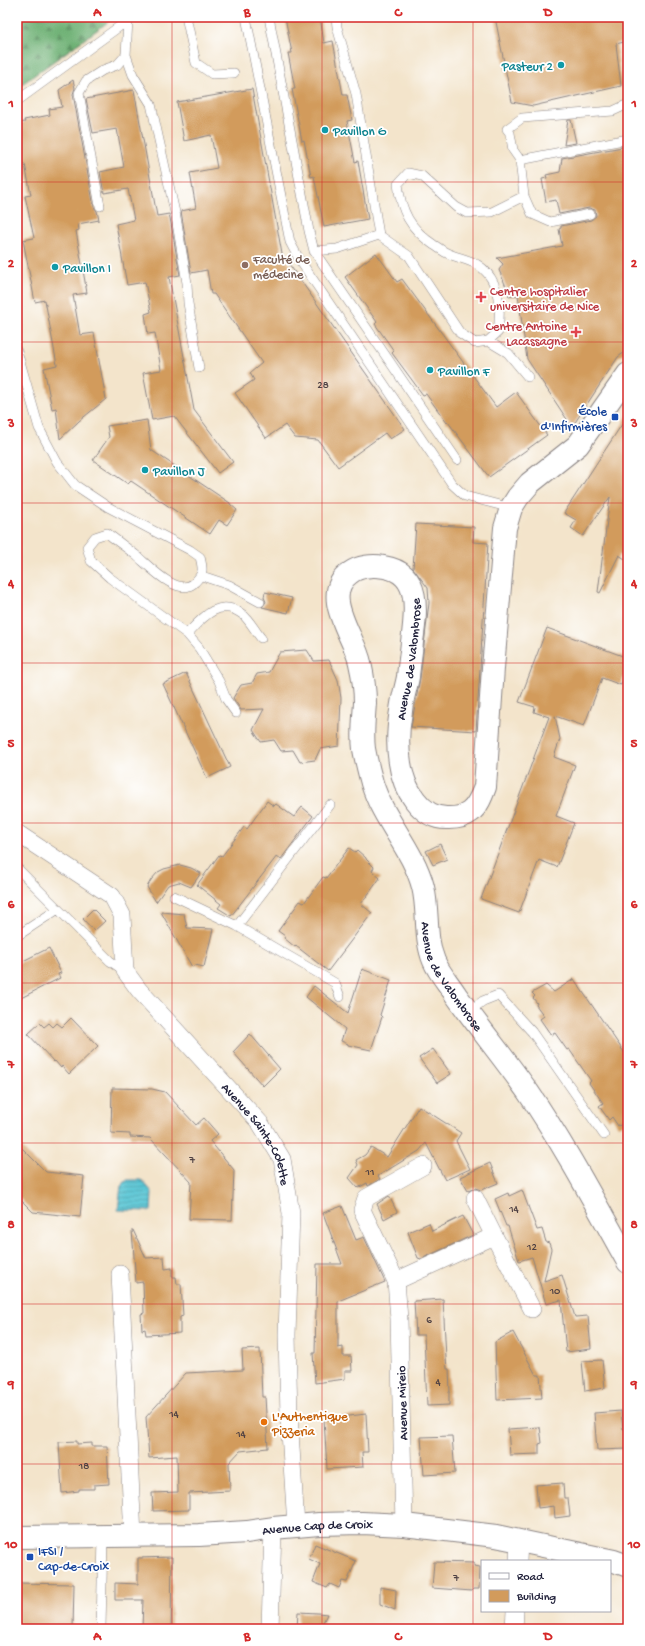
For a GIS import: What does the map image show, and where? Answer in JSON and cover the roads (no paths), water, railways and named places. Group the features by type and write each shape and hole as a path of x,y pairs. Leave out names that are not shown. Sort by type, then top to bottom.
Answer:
{"main road":[{"name":"Avenue de Valombrose","path":"628,374 578,445 530,483 511,508 505,528 485,787 479,802 471,812 456,818 442,819 428,814 414,798 400,766 398,745 401,710 416,611 410,583 398,571 383,567 369,566 350,573 341,584 337,600 340,616 358,655 362,673 365,699 363,727 364,749 372,784 382,808 416,866 426,903 428,937 434,960 468,1012 529,1094 571,1162 628,1262"},
{"name":"Avenue Cap de Croix","path":"17,1537 133,1536 247,1532 296,1526 362,1523 404,1525 519,1551 597,1560"},
{"name":"Avenue Cap de Croix","path":"611,1562 623,1563"}],"street":[{"path":"17,833 112,896 122,915 125,970"},
{"name":"Avenue Sainte-Colette","path":"125,970 139,990 260,1123 282,1159 291,1213 287,1335 289,1416 296,1526"},
{"name":"Avenue Mireio","path":"404,1525 399,1319 396,1281 362,1210 366,1198 423,1166"},
{"path":"474,1198 532,1309"},
{"path":"396,1281 494,1236"},
{"path":"120,1274 133,1536"},
{"path":"270,1629 273,1528"},
{"path":"514,1629 515,1612"}],"lane":[{"path":"188,17 187,21 196,63 212,74 234,73"},
{"path":"246,17 290,242 299,259 452,484 465,496 511,508"},
{"path":"269,17 309,232 314,251 457,460"},
{"path":"336,17 336,27 356,94 379,234 409,256 460,333 475,344 488,341 498,332 500,319 498,296 491,277 478,265 448,254 422,237 406,216 400,199 398,184 408,172 422,176 456,207 467,213 492,212 524,196"},
{"path":"130,19 126,55 133,75 151,104 176,218 188,284 188,303 199,368"},
{"path":"17,101 130,19"},
{"path":"100,206 79,93 86,81 103,70 117,65 126,55"},
{"path":"590,214 550,222 532,214 524,196 520,160 513,150 510,133 507,129 522,118 613,111 628,104"},
{"path":"520,160 628,138"},
{"path":"314,251 337,249 379,234"},
{"path":"488,341 508,353 528,377"},
{"path":"17,351 39,428 57,462 75,485 108,507 190,550 200,557 202,576 193,585 180,587 163,580 136,555 108,533 95,536 87,547 92,561 110,578 187,634 199,648 219,681 226,699 236,713"},
{"path":"202,576 229,585 260,602"},
{"path":"187,634 213,610 228,607 242,614 261,638"},
{"path":"237,926 330,805"},
{"path":"17,868 110,961 125,970"},
{"path":"174,896 237,926 334,983 340,997"},
{"path":"17,936 58,909"},
{"path":"468,1012 483,1001 498,995 532,1032 604,1135"},
{"path":"101,1629 103,1536"}],"water":[{"path":"127,1180 142,1180 152,1192 151,1211 118,1210 121,1186"}],"place":[{"name":"Pasteur 2","path":"561,65"},
{"name":"Pavillon G","path":"325,130"},
{"name":"Faculté de médecine","path":"245,265"},
{"name":"Pavillon I","path":"55,267"},
{"name":"Centre hospitalier universitaire de Nice","path":"481,297"},
{"name":"Centre Antoine Lacassagne","path":"576,332"},
{"name":"Pavillon F","path":"430,370"},
{"name":"École d'Infirmières","path":"615,417"},
{"name":"Pavillon J","path":"145,470"},
{"name":"L'Authentique Pizzeria","path":"264,1422"},
{"name":"IFSI / Cap-de-Croix","path":"30,1557"}]}
